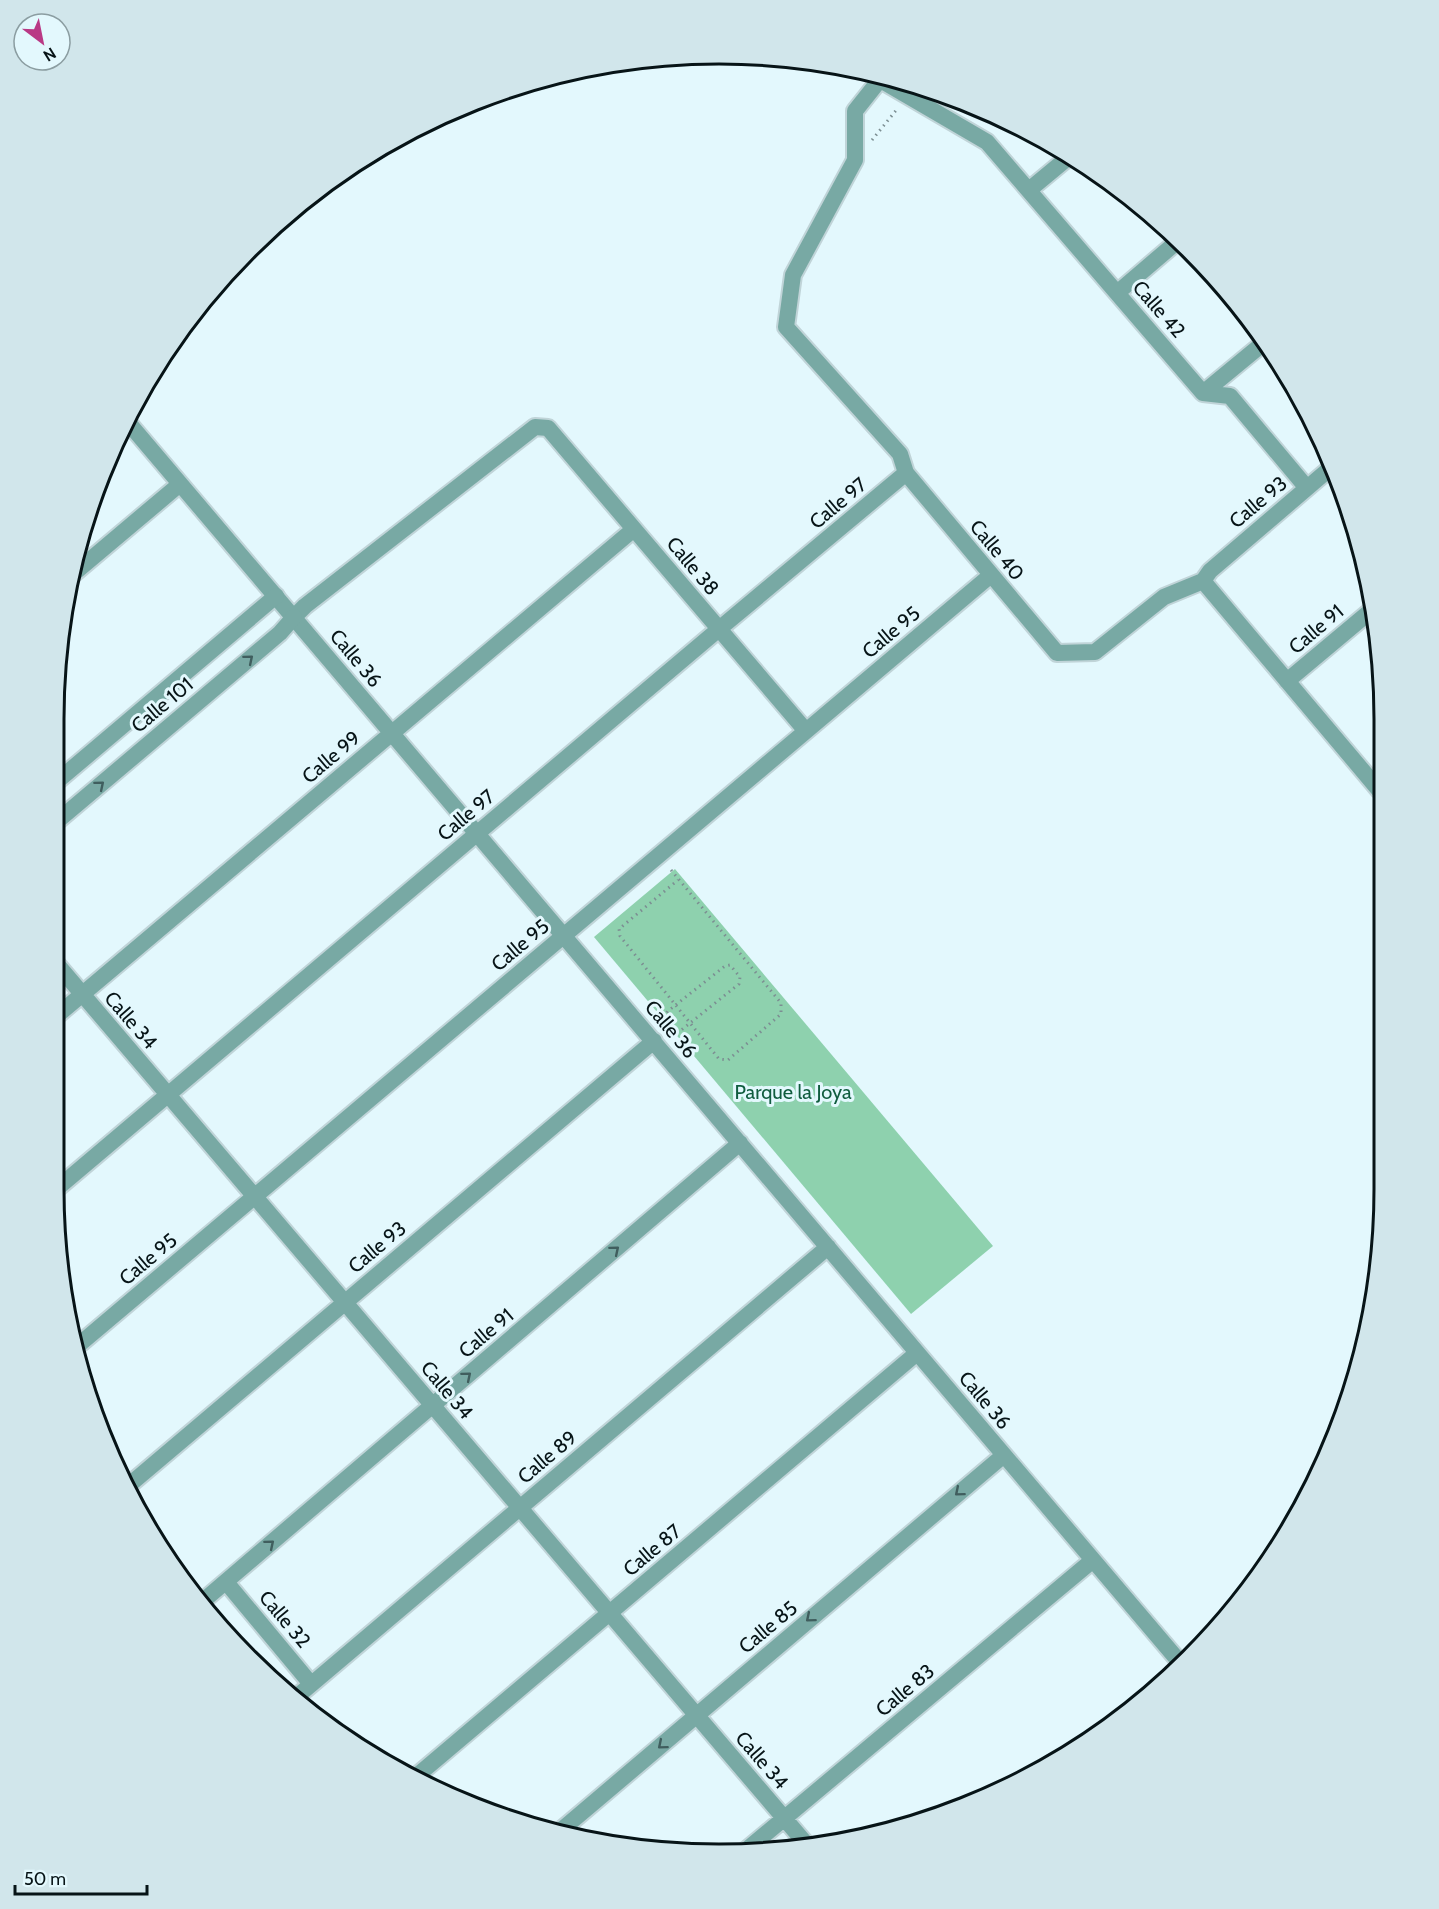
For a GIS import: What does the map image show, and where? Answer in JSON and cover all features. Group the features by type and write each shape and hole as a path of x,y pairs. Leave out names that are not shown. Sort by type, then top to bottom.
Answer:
{"street":[{"path":"855,160 855,111 876,84"},
{"name":"Calle 42","path":"902,91 987,142 1203,393"},
{"name":"Calle 40","path":"855,160 794,275 786,327 900,454 906,473 1057,653"},
{"path":"1029,190 1063,162"},
{"path":"1117,293 1172,246"},
{"path":"1203,393 1258,348"},
{"path":"1203,393 1230,396 1308,488"},
{"name":"Calle 36","path":"133,428 1177,1659"},
{"name":"Calle 101","path":"64,815 280,633 305,606 535,428 548,428"},
{"name":"Calle 38","path":"548,428 806,731"},
{"name":"Calle 93","path":"1057,653 1095,652 1164,597 1206,576 1326,472"},
{"name":"Calle 97","path":"64,1183 906,473"},
{"path":"83,565 180,484"},
{"name":"Calle 99","path":"64,1010 634,529"},
{"name":"Calle 95","path":"83,1341 992,575"},
{"path":"1206,576 1287,681 1374,779"},
{"name":"Calle 101","path":"64,775 276,596"},
{"name":"Calle 91","path":"1287,681 1366,615"},
{"name":"Calle 34","path":"64,973 802,1839"},
{"name":"Calle 93","path":"133,1481 654,1041"},
{"name":"Calle 91","path":"207,1597 740,1143"},
{"name":"Calle 89","path":"301,1693 828,1247"},
{"name":"Calle 87","path":"421,1772 917,1353"},
{"name":"Calle 85","path":"566,1826 1004,1455"},
{"name":"Calle 83","path":"754,1843 1093,1560"},
{"name":"Calle 32","path":"226,1581 311,1684"}],"path":[{"path":"855,160 909,95"},
{"path":"671,870 781,1003 781,1014 728,1060 719,1059 620,936 619,929 678,880"},
{"path":"664,1024 665,1015 675,1005 725,966 730,964 733,967 740,977 739,984 680,1031 669,1030"}],"green space":[{"name":"Parque la Joya","path":"675,869 993,1246 911,1314 594,937"}]}
